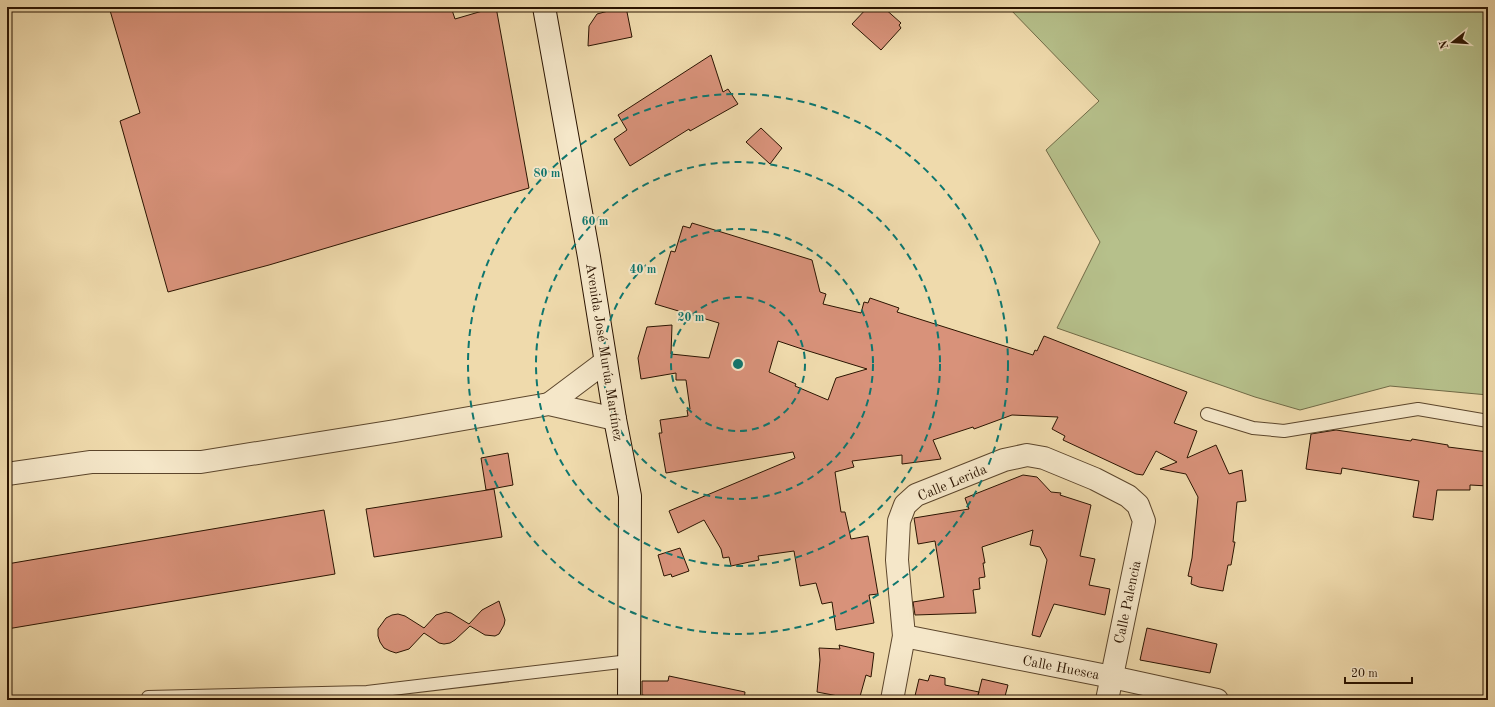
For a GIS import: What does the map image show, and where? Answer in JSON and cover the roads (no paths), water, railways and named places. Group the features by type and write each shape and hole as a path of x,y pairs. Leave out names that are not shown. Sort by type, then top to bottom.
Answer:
{"street":[{"name":"Avenida José Murúa Martínez","path":"544,7 589,257 615,419 630,496 629,700"},
{"path":"549,404 605,362"},
{"path":"7,474 92,462 201,462 395,431 549,404 615,419"},
{"name":"Calle Lerida","path":"892,700 904,636 898,560 899,521 905,505 916,495 1004,460 1027,455 1044,458 1096,479 1128,496 1138,505"},
{"name":"Calle Palencia","path":"1107,700 1144,521 1138,505"},
{"name":"Calle Huesca","path":"904,636 1112,677 1217,700"}],"lane":[{"path":"1208,414 1253,428 1284,431 1418,409 1488,421"},
{"path":"148,697 367,692 629,661"}]}
